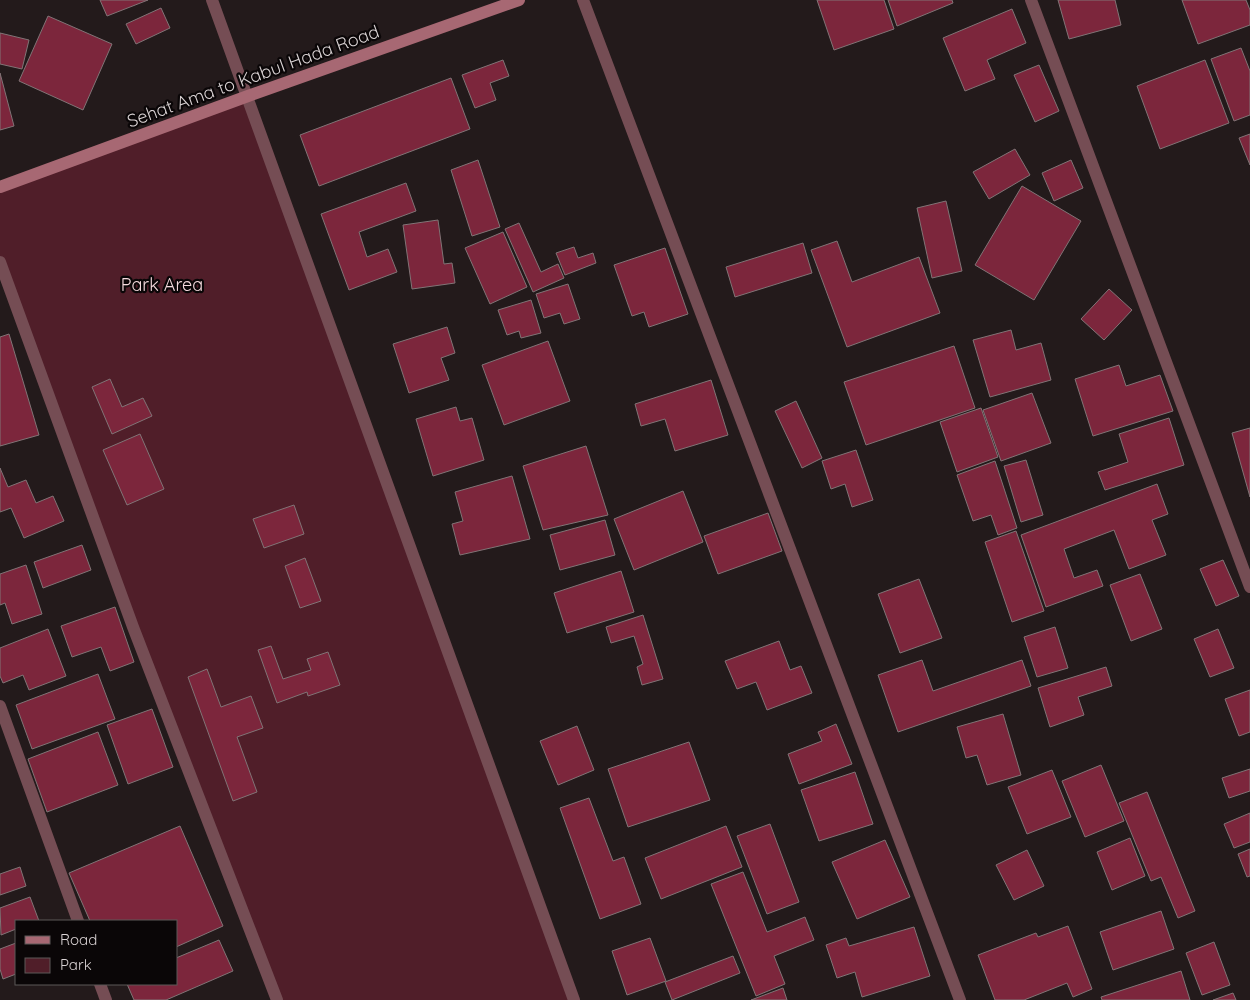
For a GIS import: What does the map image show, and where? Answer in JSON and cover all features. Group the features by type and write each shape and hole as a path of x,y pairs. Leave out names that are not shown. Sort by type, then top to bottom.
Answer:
{"main road":[{"name":"Sehat Ama to Kabul Hada Road","path":"0,187 248,96 519,0"}],"street":[{"path":"212,0 574,1000"},
{"path":"582,0 960,1000"},
{"path":"1031,0 1250,587"},
{"path":"0,262 133,627 277,1000"},
{"path":"0,706 78,920"},
{"path":"100,985 106,1000"}],"green space":[{"name":"Park Area","path":"248,96 574,1000 275,1000 0,261 0,187"}],"building":[{"path":"100,0 148,0 107,16"},
{"path":"817,0 884,0 894,29 834,50"},
{"path":"888,0 952,0 953,3 897,26"},
{"path":"1058,0 1115,0 1121,25 1069,39"},
{"path":"1182,0 1246,0 1250,10 1250,25 1198,44"},
{"path":"161,8 170,28 136,44 126,24"},
{"path":"1012,9 1026,43 987,60 995,79 965,91 943,38"},
{"path":"48,16 112,44 83,110 19,81"},
{"path":"0,33 29,40 22,69 0,64"},
{"path":"1241,48 1250,71 1250,115 1234,121 1211,59"},
{"path":"503,60 509,76 490,83 496,100 475,108 462,75"},
{"path":"1205,60 1229,123 1160,149 1137,86"},
{"path":"1039,65 1059,111 1035,122 1014,75"},
{"path":"0,73 14,126 0,130"},
{"path":"451,78 470,129 319,186 300,135"},
{"path":"1250,134 1250,165 1239,138"},
{"path":"1015,149 1030,175 989,199 973,172"},
{"path":"478,160 500,227 472,236 451,170"},
{"path":"1071,160 1083,188 1054,201 1042,173"},
{"path":"406,183 416,211 359,232 367,257 388,249 397,272 349,290 321,214"},
{"path":"1022,186 1081,221 1034,300 975,265"},
{"path":"946,201 962,271 932,278 917,208"},
{"path":"438,220 444,264 452,263 455,283 412,289 403,225"},
{"path":"519,223 541,272 558,264 564,278 533,292 505,229"},
{"path":"503,232 527,287 490,304 465,248"},
{"path":"837,241 852,282 919,257 940,313 847,347 811,250"},
{"path":"803,243 812,273 735,297 726,267"},
{"path":"574,247 578,258 593,253 596,263 565,275 556,253"},
{"path":"665,248 688,314 649,327 644,312 632,316 614,265"},
{"path":"568,284 580,319 564,324 560,313 544,318 536,294"},
{"path":"1109,289 1132,310 1104,340 1081,319"},
{"path":"531,300 541,333 521,338 519,331 507,335 498,310"},
{"path":"447,327 455,353 441,358 449,380 409,393 393,344"},
{"path":"1011,330 1016,350 1041,343 1051,380 990,397 973,340"},
{"path":"9,334 39,435 0,446 0,337"},
{"path":"548,341 570,401 504,425 482,365"},
{"path":"954,346 975,408 866,445 844,382"},
{"path":"1119,365 1126,386 1160,375 1173,411 1093,436 1075,379"},
{"path":"110,379 122,407 143,398 152,416 112,434 92,387"},
{"path":"711,380 728,435 675,451 665,419 641,426 635,404"},
{"path":"1032,393 1051,443 1001,461 983,410"},
{"path":"796,401 822,458 802,468 775,411"},
{"path":"456,407 460,421 472,418 484,460 433,476 416,419"},
{"path":"981,408 998,457 957,472 940,422"},
{"path":"1169,418 1184,465 1105,490 1098,472 1128,462 1119,434"},
{"path":"1250,428 1250,497 1232,433"},
{"path":"140,434 164,489 127,505 103,450"},
{"path":"586,446 608,515 543,530 523,466"},
{"path":"856,450 873,500 852,507 845,484 831,489 822,461"},
{"path":"1026,460 1043,515 1021,522 1004,466"},
{"path":"995,461 1017,528 998,535 991,515 973,521 957,475"},
{"path":"0,468 8,487 26,480 36,503 53,496 64,521 24,538 11,508 0,512"},
{"path":"512,476 530,539 460,555 452,524 463,521 455,492"},
{"path":"1157,484 1168,514 1152,520 1166,555 1129,569 1114,530 1064,549 1074,578 1097,570 1103,586 1046,607 1021,535"},
{"path":"683,491 703,542 634,570 614,519"},
{"path":"294,505 304,534 264,548 253,519"},
{"path":"768,513 782,551 718,574 704,536"},
{"path":"605,520 615,555 560,570 550,535"},
{"path":"1016,531 1044,611 1012,622 985,542"},
{"path":"82,545 91,570 43,588 34,562"},
{"path":"305,558 321,601 300,608 285,566"},
{"path":"1223,560 1239,596 1216,606 1200,569"},
{"path":"26,565 42,614 12,624 5,603 0,605 0,574"},
{"path":"621,571 634,612 567,633 554,593"},
{"path":"1140,574 1162,629 1131,641 1110,585"},
{"path":"919,579 942,638 900,653 878,594"},
{"path":"115,607 134,662 110,671 101,647 72,657 61,626"},
{"path":"643,615 663,679 642,685 637,667 643,664 634,636 611,643 606,627"},
{"path":"1055,627 1068,668 1037,677 1024,637"},
{"path":"48,629 66,676 29,690 23,675 3,683 0,676 0,648"},
{"path":"1218,629 1234,668 1210,677 1194,639"},
{"path":"779,641 790,670 801,666 812,693 767,710 756,682 737,689 725,661"},
{"path":"271,646 283,679 311,670 307,659 328,652 340,685 308,696 307,692 277,703 258,650"},
{"path":"922,660 933,691 1022,660 1031,686 898,732 878,675"},
{"path":"1106,667 1112,686 1078,697 1084,715 1050,727 1038,688"},
{"path":"207,669 221,707 251,696 263,728 237,737 257,792 233,801 188,677"},
{"path":"98,674 115,719 32,749 16,705"},
{"path":"1250,690 1250,732 1239,736 1225,699"},
{"path":"152,709 173,767 128,784 107,725"},
{"path":"1003,714 1021,775 987,785 977,755 966,758 957,727"},
{"path":"836,724 852,764 799,784 788,754 822,741 818,732"},
{"path":"577,726 594,770 558,785 540,741"},
{"path":"98,732 118,785 47,812 28,759"},
{"path":"689,742 710,800 628,827 608,769"},
{"path":"1101,765 1124,821 1085,837 1062,781"},
{"path":"1250,769 1250,791 1229,798 1222,778"},
{"path":"1052,770 1071,817 1027,834 1008,787"},
{"path":"855,772 873,824 819,841 801,790"},
{"path":"1147,792 1195,911 1178,918 1161,877 1151,881 1119,803"},
{"path":"589,798 613,861 624,857 641,904 600,919 560,808"},
{"path":"1250,813 1250,842 1234,848 1224,824"},
{"path":"770,824 799,902 767,914 737,836"},
{"path":"180,826 223,926 178,946 178,920 90,920 69,873"},
{"path":"726,826 742,867 661,899 645,858"},
{"path":"1130,838 1145,876 1112,890 1097,852"},
{"path":"885,840 910,897 857,919 832,862"},
{"path":"1250,849 1250,876 1247,877 1238,854"},
{"path":"1027,850 1044,886 1014,900 996,865"},
{"path":"20,867 26,886 0,895 0,874"},
{"path":"743,872 767,932 805,917 814,940 774,956 785,984 756,996 711,884"},
{"path":"30,897 39,920 15,920 15,929 1,935 0,908"},
{"path":"1161,911 1174,949 1113,970 1100,932"},
{"path":"1068,926 1092,989 1073,997 1067,983 1024,1000 995,1000 978,955 1036,933 1038,937"},
{"path":"914,927 930,976 862,997 855,972 837,978 826,945 846,938 849,946"},
{"path":"650,938 666,981 627,995 612,951"},
{"path":"219,940 233,971 166,1000 134,1000 127,985 178,985 178,957"},
{"path":"1214,942 1230,985 1202,995 1186,953"},
{"path":"15,943 15,974 3,979 0,969 0,949"},
{"path":"733,956 740,973 672,1000 665,982"},
{"path":"1181,971 1190,1000 1102,1000 1101,997"},
{"path":"783,988 787,1000 751,1000"},
{"path":"1233,993 1236,1000 1213,1000"}]}
